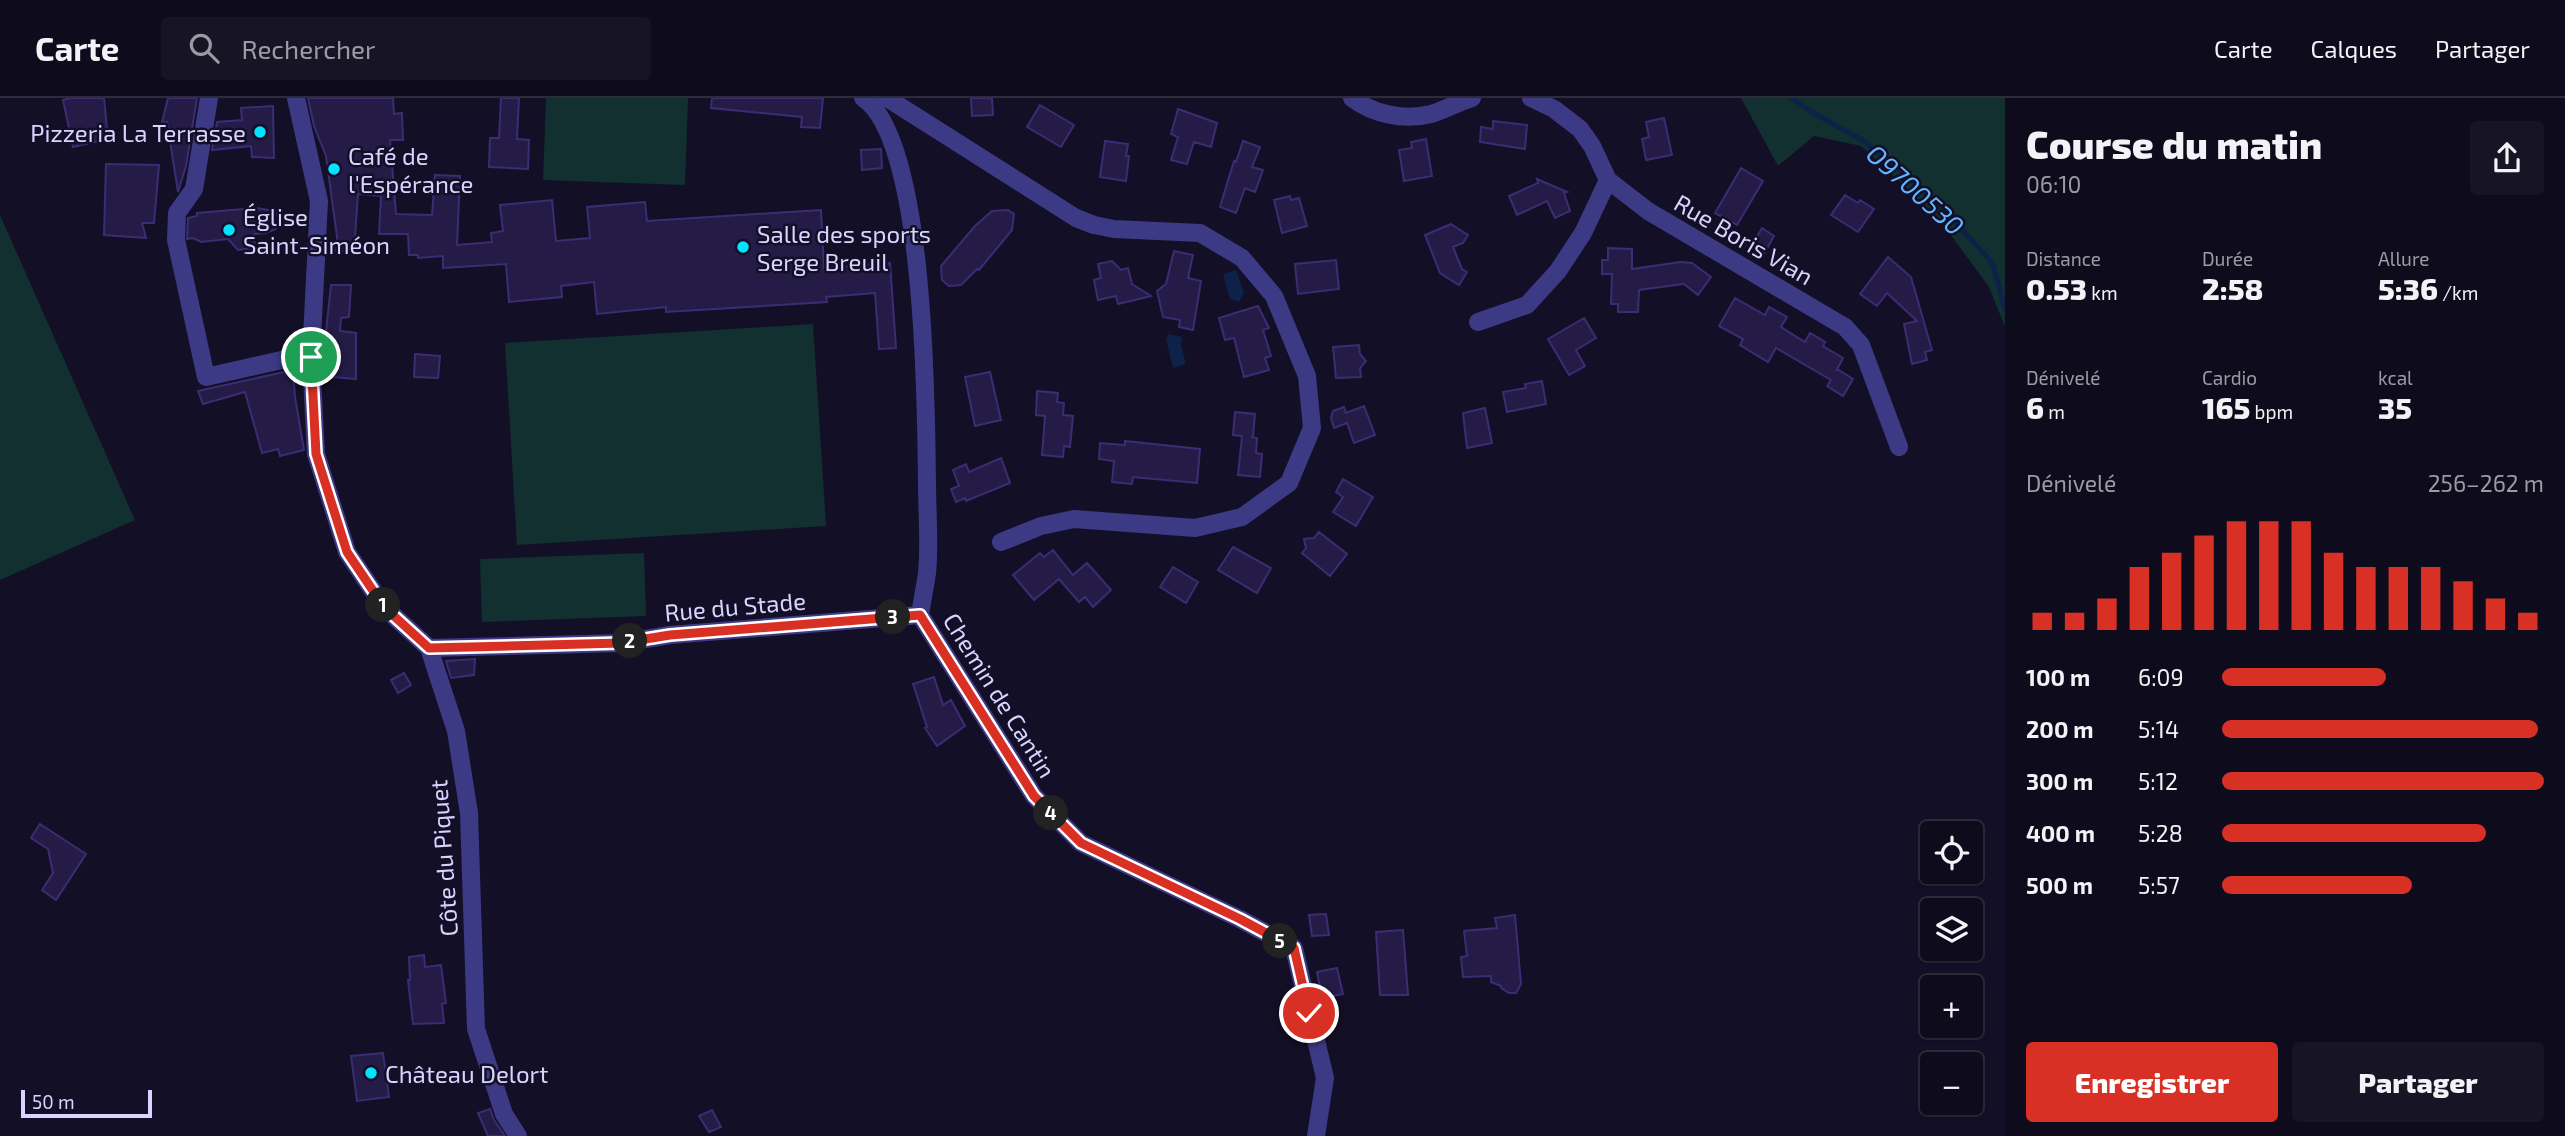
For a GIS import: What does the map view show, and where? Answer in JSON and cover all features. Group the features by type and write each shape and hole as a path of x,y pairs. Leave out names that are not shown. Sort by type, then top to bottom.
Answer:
{"street":[{"path":"209,98 194,189 177,213 176,240 206,377 286,359 311,357"},
{"name":"Côte du Piquet","path":"296,98 320,201 311,357 316,454 347,552 384,607 429,648 456,730 469,813 476,1029 504,1114 518,1136"},
{"name":"Chemin de Cantin","path":"863,98 879,112 896,149 915,236 926,388 927,568 920,615 1034,796 1081,843 1240,919 1294,948 1325,1078 1316,1136"},
{"path":"887,98 1076,218 1114,229 1200,233 1242,258 1273,296 1307,376 1312,428 1289,483 1242,517 1195,528 1074,519 1049,524 1001,542"},
{"path":"1352,98 1376,111 1411,117 1430,114 1472,98"},
{"name":"Rue Boris Vian","path":"1531,98 1554,109 1580,129 1592,146 1608,180 1648,211 1845,327 1861,345 1899,447"},
{"path":"1478,322 1527,305 1558,271 1583,233 1608,180"},
{"name":"Rue du Stade","path":"429,648 621,643 670,635 920,615"}],"green space":[{"path":"546,98 688,98 685,185 543,180"},
{"path":"1741,98 2005,98 2005,327 1989,287 1953,238 1919,200 1861,146 1814,136 1778,166"},
{"path":"0,215 135,520 0,580"},
{"path":"813,324 826,526 517,545 505,343"},
{"path":"644,553 646,616 482,622 480,559"}],"water":[{"path":"1236,270 1244,293 1239,302 1230,299 1223,274"},
{"path":"1169,334 1182,337 1181,345 1186,364 1173,368 1166,339"}],"building":[{"path":"104,98 108,139 73,147 63,100"},
{"path":"168,98 197,98 186,166 178,192 167,122 162,122"},
{"path":"308,98 393,98 394,114 402,113 403,140 390,140 396,214 432,215 435,175 460,176 457,245 492,242 491,233 503,231 500,205 552,200 556,241 590,238 587,207 645,202 647,221 821,210 824,268 890,263 896,348 879,349 875,293 826,297 827,302 666,312 666,307 597,314 594,282 561,286 562,297 509,302 506,264 443,268 443,256 418,258 418,255 409,255 408,234 379,234 381,196 358,194 354,252 336,251 337,237 326,156 314,126"},
{"path":"501,98 519,98 517,139 529,140 528,169 489,167 490,138 499,138"},
{"path":"712,98 823,98 820,128 801,127 802,117 711,108"},
{"path":"971,98 992,98 993,115 972,116"},
{"path":"1040,105 1074,125 1061,147 1027,127"},
{"path":"273,106 274,158 252,157 251,146 212,150 217,122 242,120 241,108"},
{"path":"1178,109 1217,123 1211,147 1194,142 1187,164 1171,160 1178,137 1171,134"},
{"path":"1664,118 1672,155 1646,160 1642,139 1649,137 1646,122"},
{"path":"1493,121 1527,125 1525,149 1480,142 1481,127 1493,129"},
{"path":"1426,139 1432,176 1404,181 1399,150 1412,148 1411,142"},
{"path":"1105,141 1128,144 1126,181 1100,177"},
{"path":"1243,141 1260,147 1252,167 1263,170 1255,192 1245,188 1236,213 1220,207"},
{"path":"881,149 882,168 862,170 861,150"},
{"path":"106,164 159,165 154,223 142,223 146,238 104,235"},
{"path":"1741,168 1763,181 1737,225 1715,213"},
{"path":"1537,179 1567,192 1564,193 1570,211 1555,218 1547,201 1517,215 1509,196 1538,183"},
{"path":"1845,195 1874,209 1858,232 1831,215"},
{"path":"1290,196 1291,200 1299,198 1307,226 1282,233 1274,200"},
{"name":"Église Saint-Siméon","path":"257,208 273,211 282,218 276,229 254,234 255,248 238,250 228,239 201,242 193,238 187,239 188,218 197,216 197,213"},
{"path":"1008,210 1014,214 1012,230 979,270 961,285 949,286 942,280 941,266 975,226 992,211"},
{"path":"1451,224 1468,235 1463,243 1453,247 1462,269 1467,272 1459,285 1440,273 1425,235"},
{"path":"1762,228 1774,236 1764,254 1751,247"},
{"path":"1608,248 1632,249 1632,269 1680,262 1692,263 1711,277 1698,295 1684,284 1639,290 1638,312 1618,312 1618,304 1611,304 1612,274 1602,274 1602,260 1608,260"},
{"path":"1174,251 1193,255 1188,278 1201,281 1193,330 1179,327 1180,320 1163,317 1157,291 1166,284"},
{"path":"1888,257 1911,277 1932,350 1925,352 1927,360 1912,364 1904,324 1917,321 1887,293 1877,306 1860,294"},
{"path":"1336,260 1339,289 1298,294 1295,264"},
{"path":"1112,261 1121,270 1128,268 1132,284 1151,296 1118,304 1116,296 1098,300 1094,280 1101,278 1098,264"},
{"path":"331,285 351,285 349,317 341,318 340,331 356,333 356,379 333,377 334,351 324,351"},
{"path":"1735,298 1765,315 1769,307 1787,317 1781,327 1805,342 1810,333 1825,342 1823,346 1843,358 1837,369 1853,379 1843,396 1827,386 1831,380 1776,348 1768,362 1740,345 1743,339 1719,326"},
{"path":"1258,306 1269,328 1263,330 1271,356 1265,358 1269,370 1244,377 1234,338 1225,340 1219,318"},
{"path":"1584,318 1596,338 1576,350 1585,366 1569,375 1548,339"},
{"path":"1359,345 1360,354 1366,361 1360,368 1361,377 1336,378 1333,347"},
{"path":"415,354 440,356 438,378 414,377"},
{"path":"293,370 304,450 280,456 278,449 262,453 245,392 203,404 198,391"},
{"path":"990,372 1001,420 975,426 965,377"},
{"path":"1542,381 1546,404 1507,412 1503,392 1526,388 1525,384"},
{"path":"1037,391 1058,393 1057,402 1064,403 1063,415 1073,416 1070,447 1064,446 1063,457 1042,455 1045,416 1036,415"},
{"path":"1364,406 1375,435 1354,443 1347,423 1334,428 1331,418 1333,411 1344,407 1346,413"},
{"path":"1485,408 1492,443 1467,448 1463,413"},
{"path":"1235,412 1255,414 1251,437 1257,438 1256,453 1262,454 1260,477 1238,475 1242,436 1233,435"},
{"path":"1125,441 1200,449 1197,483 1133,477 1132,484 1112,482 1114,461 1099,459 1100,443 1125,445"},
{"path":"1001,458 1010,483 966,501 965,498 956,502 951,489 959,486 953,470 966,464 969,472"},
{"path":"1343,479 1373,497 1356,526 1333,512 1343,497 1336,492"},
{"path":"1319,532 1347,554 1330,576 1302,553 1306,548 1304,539 1314,538"},
{"path":"1233,547 1271,568 1257,593 1218,570"},
{"path":"1053,550 1073,575 1087,563 1111,590 1093,607 1085,597 1079,602 1059,579 1034,600 1013,575 1040,553 1044,557"},
{"path":"1173,567 1198,582 1186,603 1160,587"},
{"path":"475,659 474,675 451,678 446,661"},
{"path":"404,673 411,685 398,693 391,680"},
{"path":"934,677 943,705 951,700 965,726 937,746 925,728 927,727 913,684"},
{"path":"40,824 86,854 56,900 42,890 53,873 48,849 31,838"},
{"path":"1326,914 1329,935 1312,936 1309,915"},
{"path":"1515,915 1521,984 1516,993 1509,993 1491,982 1491,976 1463,977 1461,957 1467,956 1464,931 1497,928 1495,918"},
{"path":"1403,930 1408,995 1380,995 1376,932"},
{"path":"424,955 425,967 441,965 446,1003 442,1004 444,1023 413,1024 408,980 409,957"},
{"path":"1337,968 1343,994 1322,998 1317,972"},
{"path":"383,1053 389,1097 357,1101 351,1056"},
{"path":"490,1109 505,1136 488,1136 478,1113"},
{"path":"712,1110 721,1127 709,1132 699,1116"}],"waterway":[{"name":"O9700530","path":"1792,98 1864,141 1913,181 1958,225 1993,264 2005,309"}],"place":[{"name":"Pizzeria La Terrasse","path":"260,132"},
{"name":"Café de l'Espérance","path":"334,169"},
{"name":"Église Saint-Siméon","path":"229,230"},
{"name":"Salle des sports Serge Breuil","path":"743,247"},
{"name":"Château Delort","path":"371,1073"}],"route":[{"path":"311,357 316,454 347,552 384,607 429,648 621,643 670,635 920,615 1034,796 1081,843 1240,919 1294,948 1309,1013"}]}
